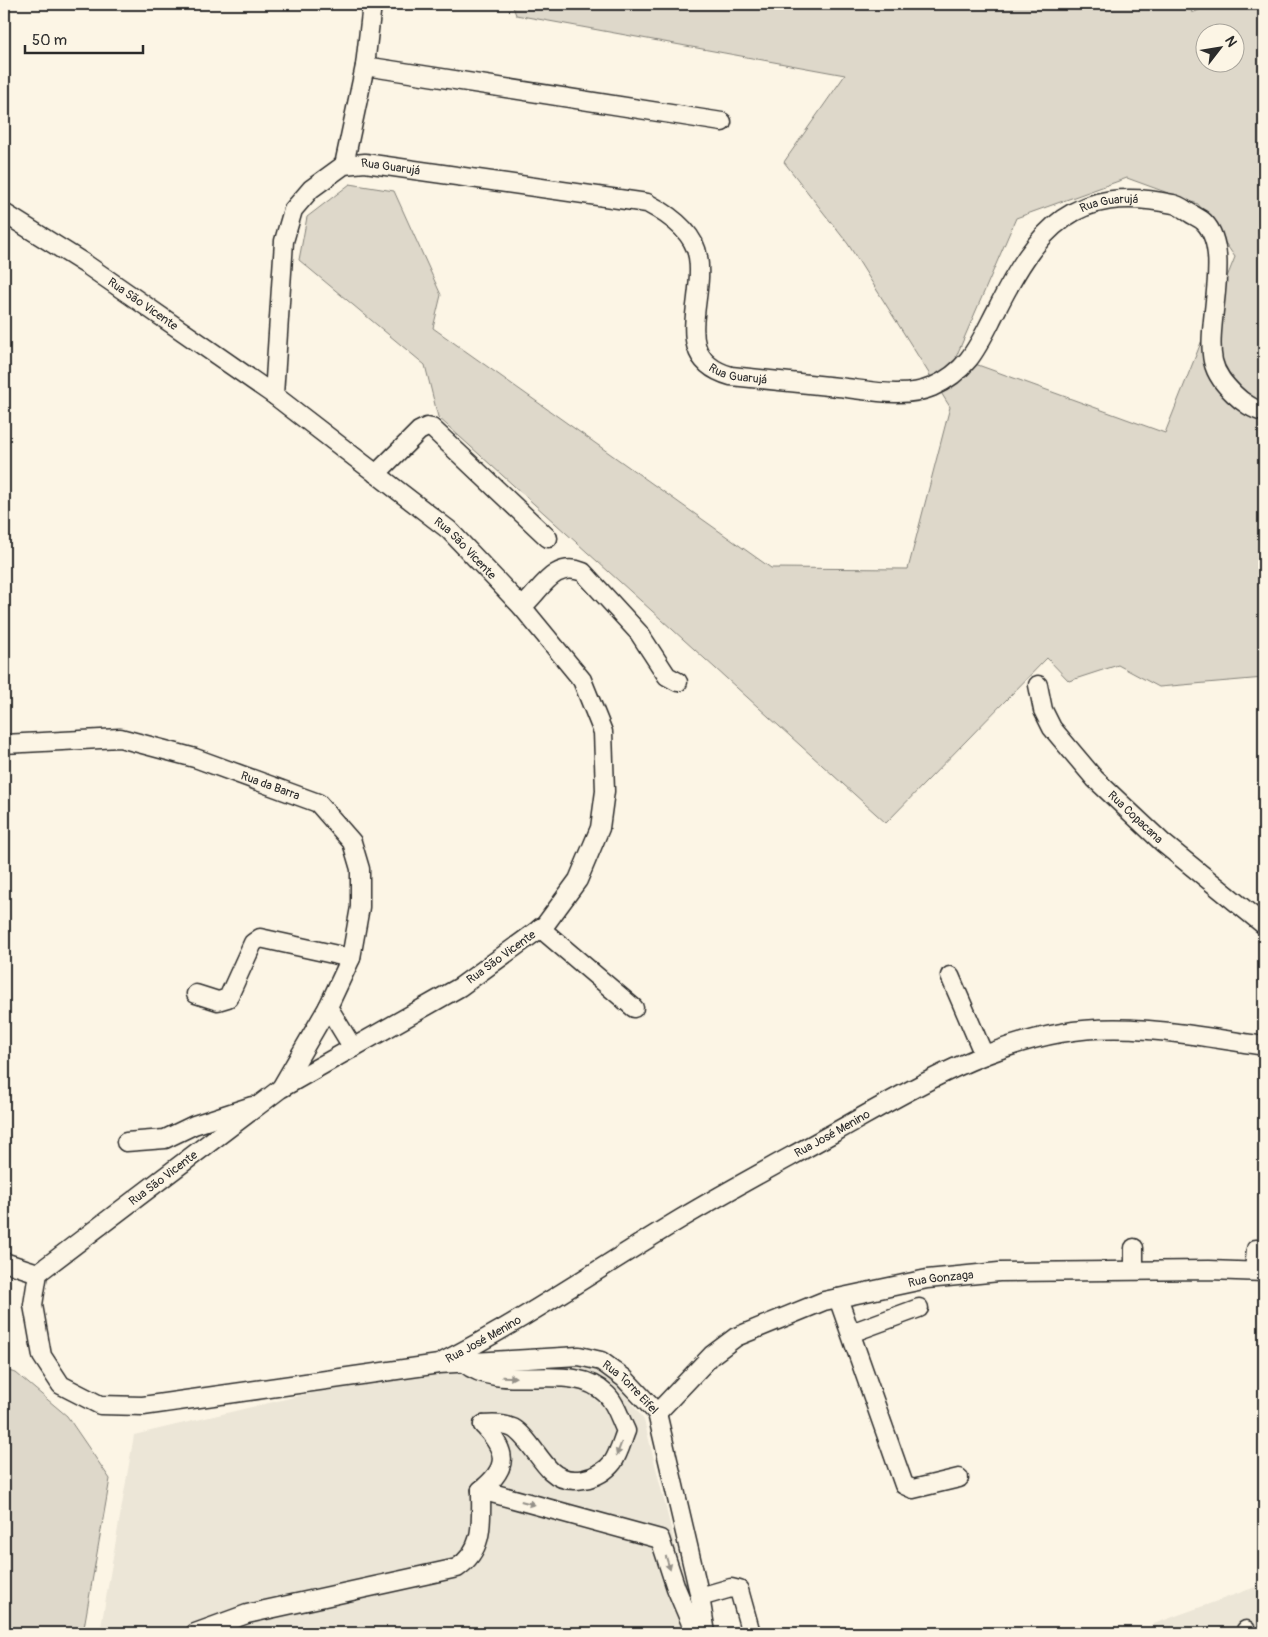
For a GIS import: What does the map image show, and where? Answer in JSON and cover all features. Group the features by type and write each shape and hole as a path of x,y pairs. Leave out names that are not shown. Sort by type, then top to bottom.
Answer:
{"street":[{"path":"344,165 365,66 372,4"},
{"path":"365,66 722,122"},
{"name":"Rua Guarujá","path":"274,395 284,240 293,210 311,189 344,165 365,163 647,203 677,222 691,240 698,257 693,335 698,353 720,373 731,376 902,393 931,388 956,374 962,368 974,355 1016,270 1041,236 1075,210 1105,200 1141,199 1176,204 1204,222 1214,240 1216,259 1212,343 1213,362 1223,383 1240,400 1264,412"},
{"name":"Rua São Vicente","path":"4,213 87,266 274,395 449,530 522,608 582,680 603,732 604,791 600,828 578,880 540,928 460,987 280,1089 38,1273"},
{"path":"376,474 419,431 427,427 432,428 548,538"},
{"path":"522,608 552,574 561,569 576,569 583,572 639,633 667,676 678,682"},
{"name":"Rua Copacana","path":"1038,685 1043,710 1052,728 1095,779 1163,843 1264,925"},
{"name":"Rua da Barra","path":"4,744 120,738 195,758 318,803 352,842 360,869 360,907 350,958 328,1008 280,1089"},
{"path":"540,928 634,1008"},
{"path":"196,994 218,1001 228,998 252,943 260,938 350,958"},
{"path":"950,976 984,1055"},
{"path":"328,1008 353,1048"},
{"name":"Rua José Menino","path":"439,1364 499,1332 701,1208 940,1073 984,1055 1008,1046 1061,1033 1113,1029 1174,1033 1264,1046"},
{"path":"126,1142 165,1139 194,1125 259,1104"},
{"path":"1134,1248 1134,1270"},
{"path":"1256,1249 1259,1272"},
{"path":"4,1262 38,1273 33,1304 42,1356 62,1385 100,1405 143,1406 439,1364"},
{"name":"Rua Gonzaga","path":"657,1413 712,1355 736,1337 824,1301 927,1279 1000,1272 1134,1270 1259,1272"},
{"path":"838,1298 904,1485 913,1489 959,1478"},
{"path":"851,1333 919,1308"},
{"name":"Rua Torre Eifel","path":"439,1364 580,1356 601,1361 624,1378 657,1413 700,1597 706,1633"},
{"path":"464,1363 474,1371 492,1376 570,1378 592,1383 606,1393 612,1401 626,1431 617,1456 606,1470 590,1478 573,1480 564,1479 552,1472 515,1429 500,1425 483,1425 497,1440 503,1454 496,1478 481,1490"},
{"path":"195,1633 247,1614 457,1568 471,1556 480,1539 481,1490"},
{"path":"481,1490 660,1539 676,1588 695,1633"},
{"path":"700,1597 731,1588 739,1590 751,1633"}],"shaded area":[{"path":"512,4 1190,4 1192,13 1213,4 1264,4 1264,678 1159,687 1118,665 1069,681 1047,658 886,823 438,417 425,365 299,260 307,217 350,184 394,191 441,295 433,328 771,568 908,569 950,407 848,244 784,162 845,75 516,15","holes":["1127,178 1198,204 1235,257 1165,433 956,357 1016,218"]},
{"path":"576,1365 603,1369 618,1385 644,1420 697,1633 100,1633 134,1435 361,1381 461,1370"},
{"path":"4,1370 16,1373 67,1416 110,1479 83,1633 4,1633"},
{"path":"1264,1584 1264,1633 1154,1633 1151,1625"}]}
